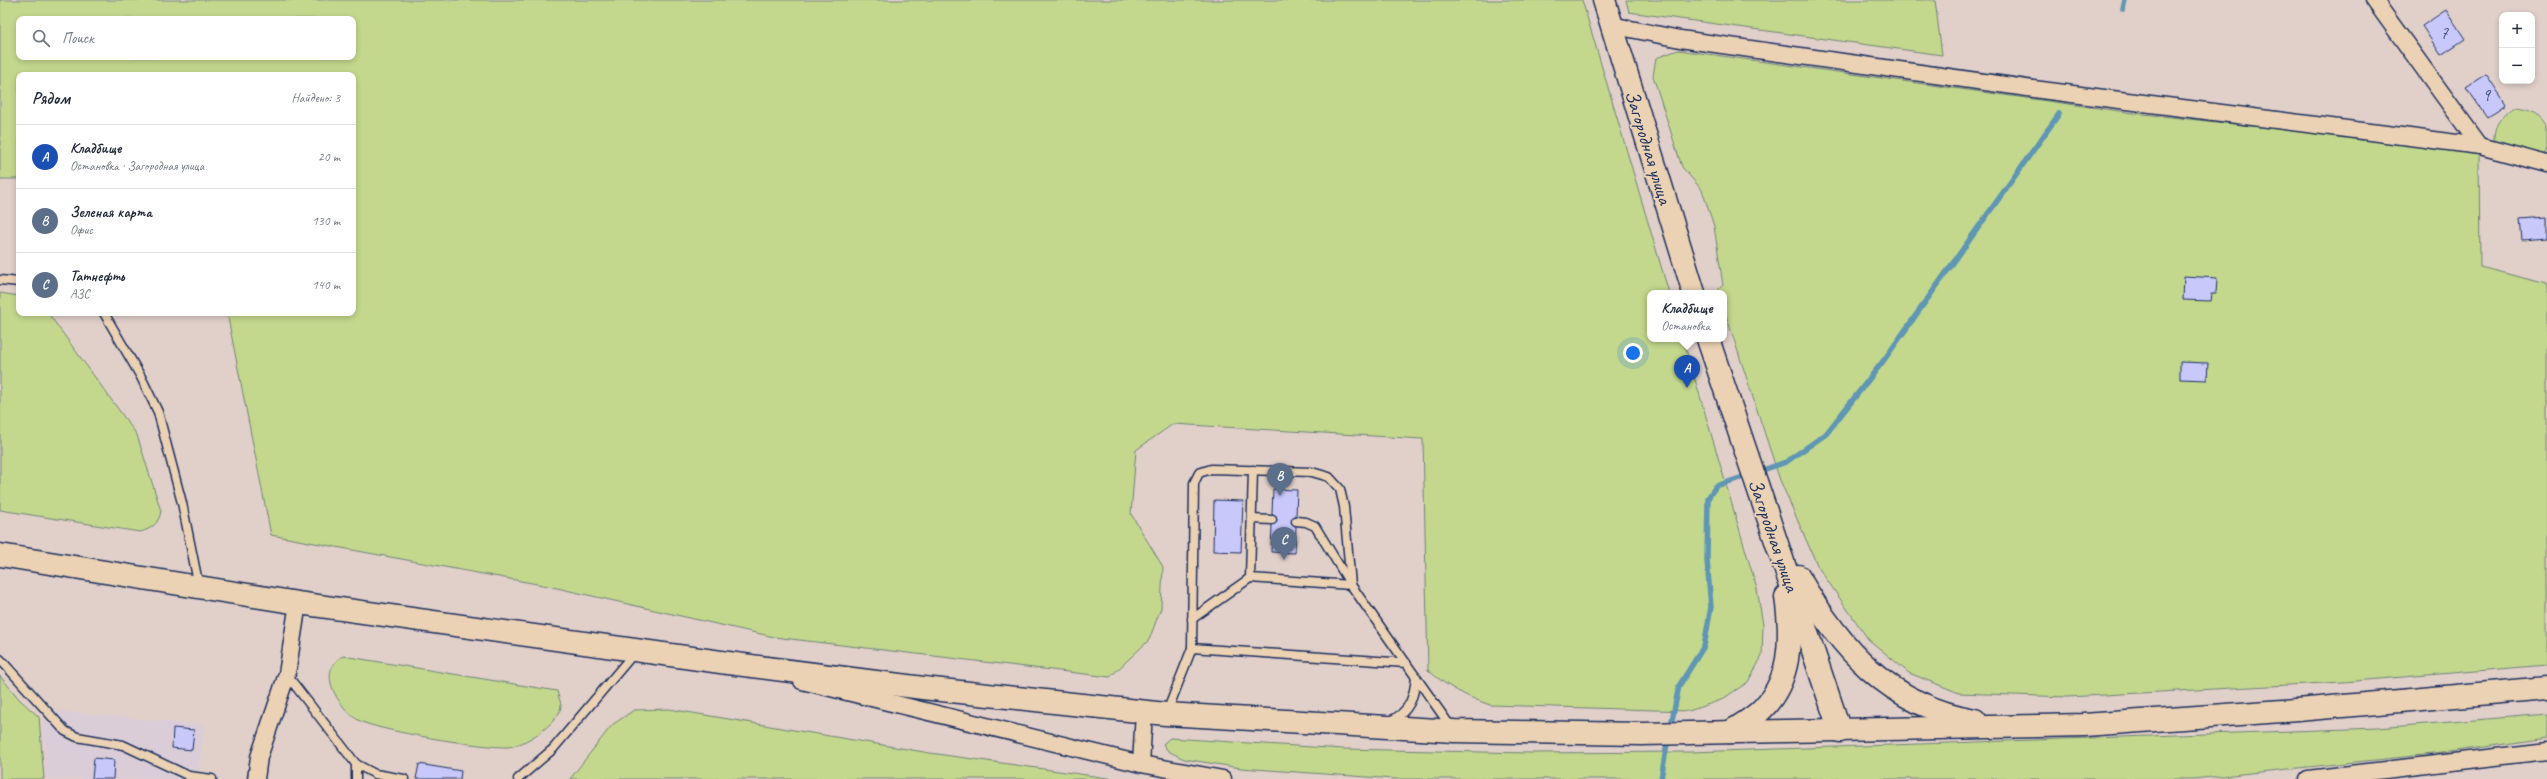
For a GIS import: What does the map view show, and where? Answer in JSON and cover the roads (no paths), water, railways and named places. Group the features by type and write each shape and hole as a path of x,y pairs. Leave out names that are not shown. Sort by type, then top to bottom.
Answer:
{"highway":[{"name":"Загородная улица","path":"1604,0 1693,290"},
{"name":"Загородная улица","path":"1709,342 1840,731"},
{"path":"1772,531 1816,608 1844,645 1871,673 1924,706 1960,718 2019,726"},
{"path":"1730,732 1759,712 1775,694 1787,668 1790,640 1786,599 1772,531"},
{"path":"0,554 298,603 728,663 923,688 1166,714 1454,731 1656,734 2084,725 2289,711 2547,688"}],"street":[{"path":"2374,0 2480,146"},
{"path":"1611,25 1680,40 2041,90 2480,146 2547,164"},
{"path":"256,779 259,757 287,674 298,603"},
{"path":"728,663 1141,764 1223,779"},
{"path":"1141,764 1144,712"},
{"path":"2308,779 2547,751"}],"lane":[{"path":"0,280 16,282"},
{"path":"106,316 141,377 158,412 182,503 199,587"},
{"path":"1166,714 1192,648 1194,483 1199,473 1210,469 1253,470 1312,472 1329,477 1340,489 1344,507 1351,584"},
{"path":"1250,578 1253,470"},
{"path":"1252,519 1272,520"},
{"path":"1296,521 1306,522 1315,526 1351,584 1454,731"},
{"path":"1192,619 1250,578 1351,584"},
{"path":"1192,648 1406,663"},
{"path":"518,779 553,749 637,650"},
{"path":"0,659 64,731 77,737 123,744 189,776 212,779"},
{"path":"287,674 356,764 375,774 404,779"},
{"path":"1379,727 1408,710 1414,696 1416,677"},
{"path":"356,764 356,779"}],"waterway":[{"path":"2123,9 2125,0"},
{"path":"1757,472 1786,462 1826,434 1884,360 2059,114"},
{"path":"1670,730 1679,686 1704,646 1711,607 1707,560 1708,498 1716,486 1749,475"},
{"path":"1661,779 1668,738"}],"place":[{"name":"Кладбище","path":"1687,388"},
{"name":"Зеленая карта","path":"1280,496"},
{"name":"Татнефть","path":"1284,560"}]}
